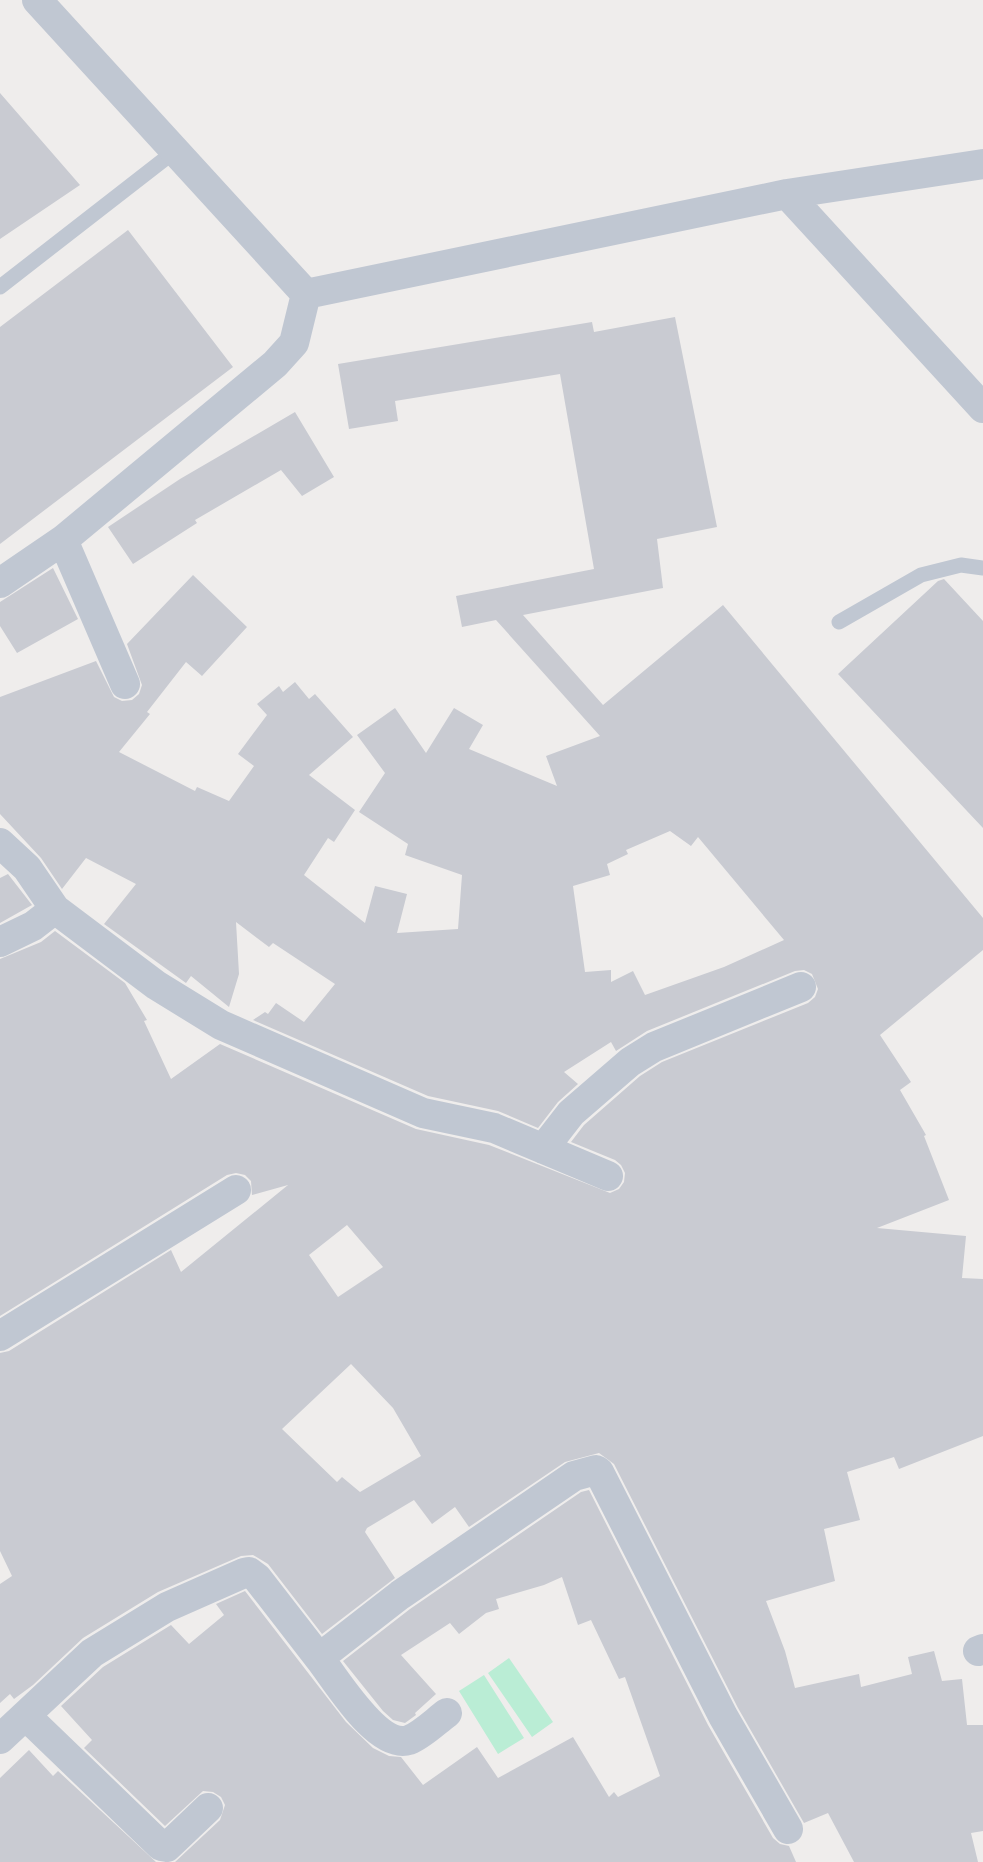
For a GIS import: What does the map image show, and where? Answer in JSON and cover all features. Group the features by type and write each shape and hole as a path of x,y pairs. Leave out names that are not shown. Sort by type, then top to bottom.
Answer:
{"street":[{"path":"37,0 306,294"},
{"path":"306,294 786,194 983,164"},
{"path":"786,194 983,408"},
{"path":"0,584 63,540 275,364 294,343 306,294"},
{"path":"63,540 124,684"},
{"path":"0,843 27,868 55,909 156,985 221,1025 423,1113 494,1128 608,1176"},
{"path":"0,942 33,926 55,909"},
{"path":"543,1149 571,1113 630,1062 654,1047 801,987"},
{"path":"0,1336 236,1190"},
{"path":"319,1658 400,1595 574,1476 596,1470 723,1716 788,1829"},
{"path":"208,1808 167,1847 161,1846 8,1729 92,1653 167,1607 249,1572 257,1578 368,1722 380,1733 395,1740 408,1740 447,1713"}],"lane":[{"path":"0,287 175,151"},
{"path":"839,622 921,575 961,565 983,568"}],"green space":[{"path":"509,1658 553,1722 532,1737 488,1673"},
{"path":"484,1675 524,1738 498,1754 459,1691"}],"building":[{"path":"0,93 80,185 0,239"},
{"path":"128,230 233,367 0,544 0,327"},
{"path":"675,317 717,527 657,539 663,588 523,615 603,705 723,605 983,918 983,950 880,1035 911,1082 900,1090 926,1135 924,1136 949,1200 877,1228 966,1236 962,1278 983,1279 983,1436 899,1469 894,1457 847,1472 860,1520 824,1529 835,1581 766,1601 785,1651 795,1688 859,1674 861,1687 912,1674 908,1657 934,1651 942,1681 962,1679 967,1725 983,1725 983,1831 971,1833 978,1862 854,1862 828,1813 804,1823 738,1708 614,1464 599,1453 565,1462 469,1527 455,1507 432,1524 414,1500 367,1528 365,1532 395,1578 322,1634 268,1564 253,1555 241,1556 158,1592 83,1638 33,1685 14,1699 10,1694 0,1703 0,1584 12,1576 0,1551 0,1353 9,1351 171,1250 181,1272 288,1185 252,1195 251,1181 245,1175 236,1173 227,1175 0,1316 0,959 41,942 55,931 125,983 147,1020 144,1021 171,1079 220,1044 416,1129 489,1145 610,1193 619,1189 624,1182 625,1173 615,1160 571,1142 584,1125 640,1076 662,1062 808,1003 815,997 818,989 812,974 804,970 795,971 647,1031 616,1051 611,1042 564,1072 578,1084 558,1102 538,1128 498,1111 428,1096 253,1020 265,1012 268,1014 276,1003 304,1022 335,984 273,943 269,947 236,922 239,974 229,1007 191,976 186,983 104,924 136,884 86,858 62,889 41,858 0,814 0,697 96,661 114,697 122,701 132,700 139,694 142,685 127,644 193,575 247,627 202,676 186,662 147,712 150,714 119,752 195,791 197,787 229,801 254,766 238,754 267,715 257,704 279,686 283,692 295,682 309,699 315,694 353,737 309,775 355,810 334,842 328,838 304,875 365,923 375,886 407,894 397,933 458,929 462,875 405,855 408,844 359,812 385,773 357,735 395,708 426,753 454,708 483,725 469,749 557,786 546,756 600,736 496,620 462,627 456,596 594,569 560,374 395,401 398,421 349,429 338,364 592,322 594,332","holes":["670,831 691,846 698,837 784,940 724,967 645,995 633,971 611,982 611,970 585,972 573,886 610,875 607,864 628,854 626,850","347,1225 383,1267 338,1297 309,1255","351,1364 393,1408 421,1456 360,1492 342,1477 337,1482 282,1429"]},
{"path":"295,412 334,477 302,496 281,470 195,520 197,523 133,564 108,527 180,479"},
{"path":"53,568 78,619 17,653 0,626 0,602"},
{"path":"944,579 983,621 983,828 838,674 938,581"},
{"path":"8,874 32,905 0,923 0,878"},
{"path":"589,1490 708,1725 773,1838 780,1844 789,1846 796,1862 175,1862 220,1820 225,1805 221,1797 213,1792 203,1791 165,1826 84,1748 92,1740 61,1706 103,1667 171,1625 189,1644 224,1615 216,1604 245,1591 346,1722 373,1748 389,1756 401,1757 423,1785 477,1747 498,1778 573,1737 609,1797 614,1792 618,1797 660,1776 625,1677 619,1679 591,1620 578,1625 562,1577 544,1585 496,1599 499,1609 486,1613 459,1634 450,1623 401,1655 436,1694 405,1723 393,1720 383,1711 343,1661 410,1609 581,1492"},
{"path":"29,1750 53,1776 58,1771 156,1862 0,1862 0,1778"}]}
